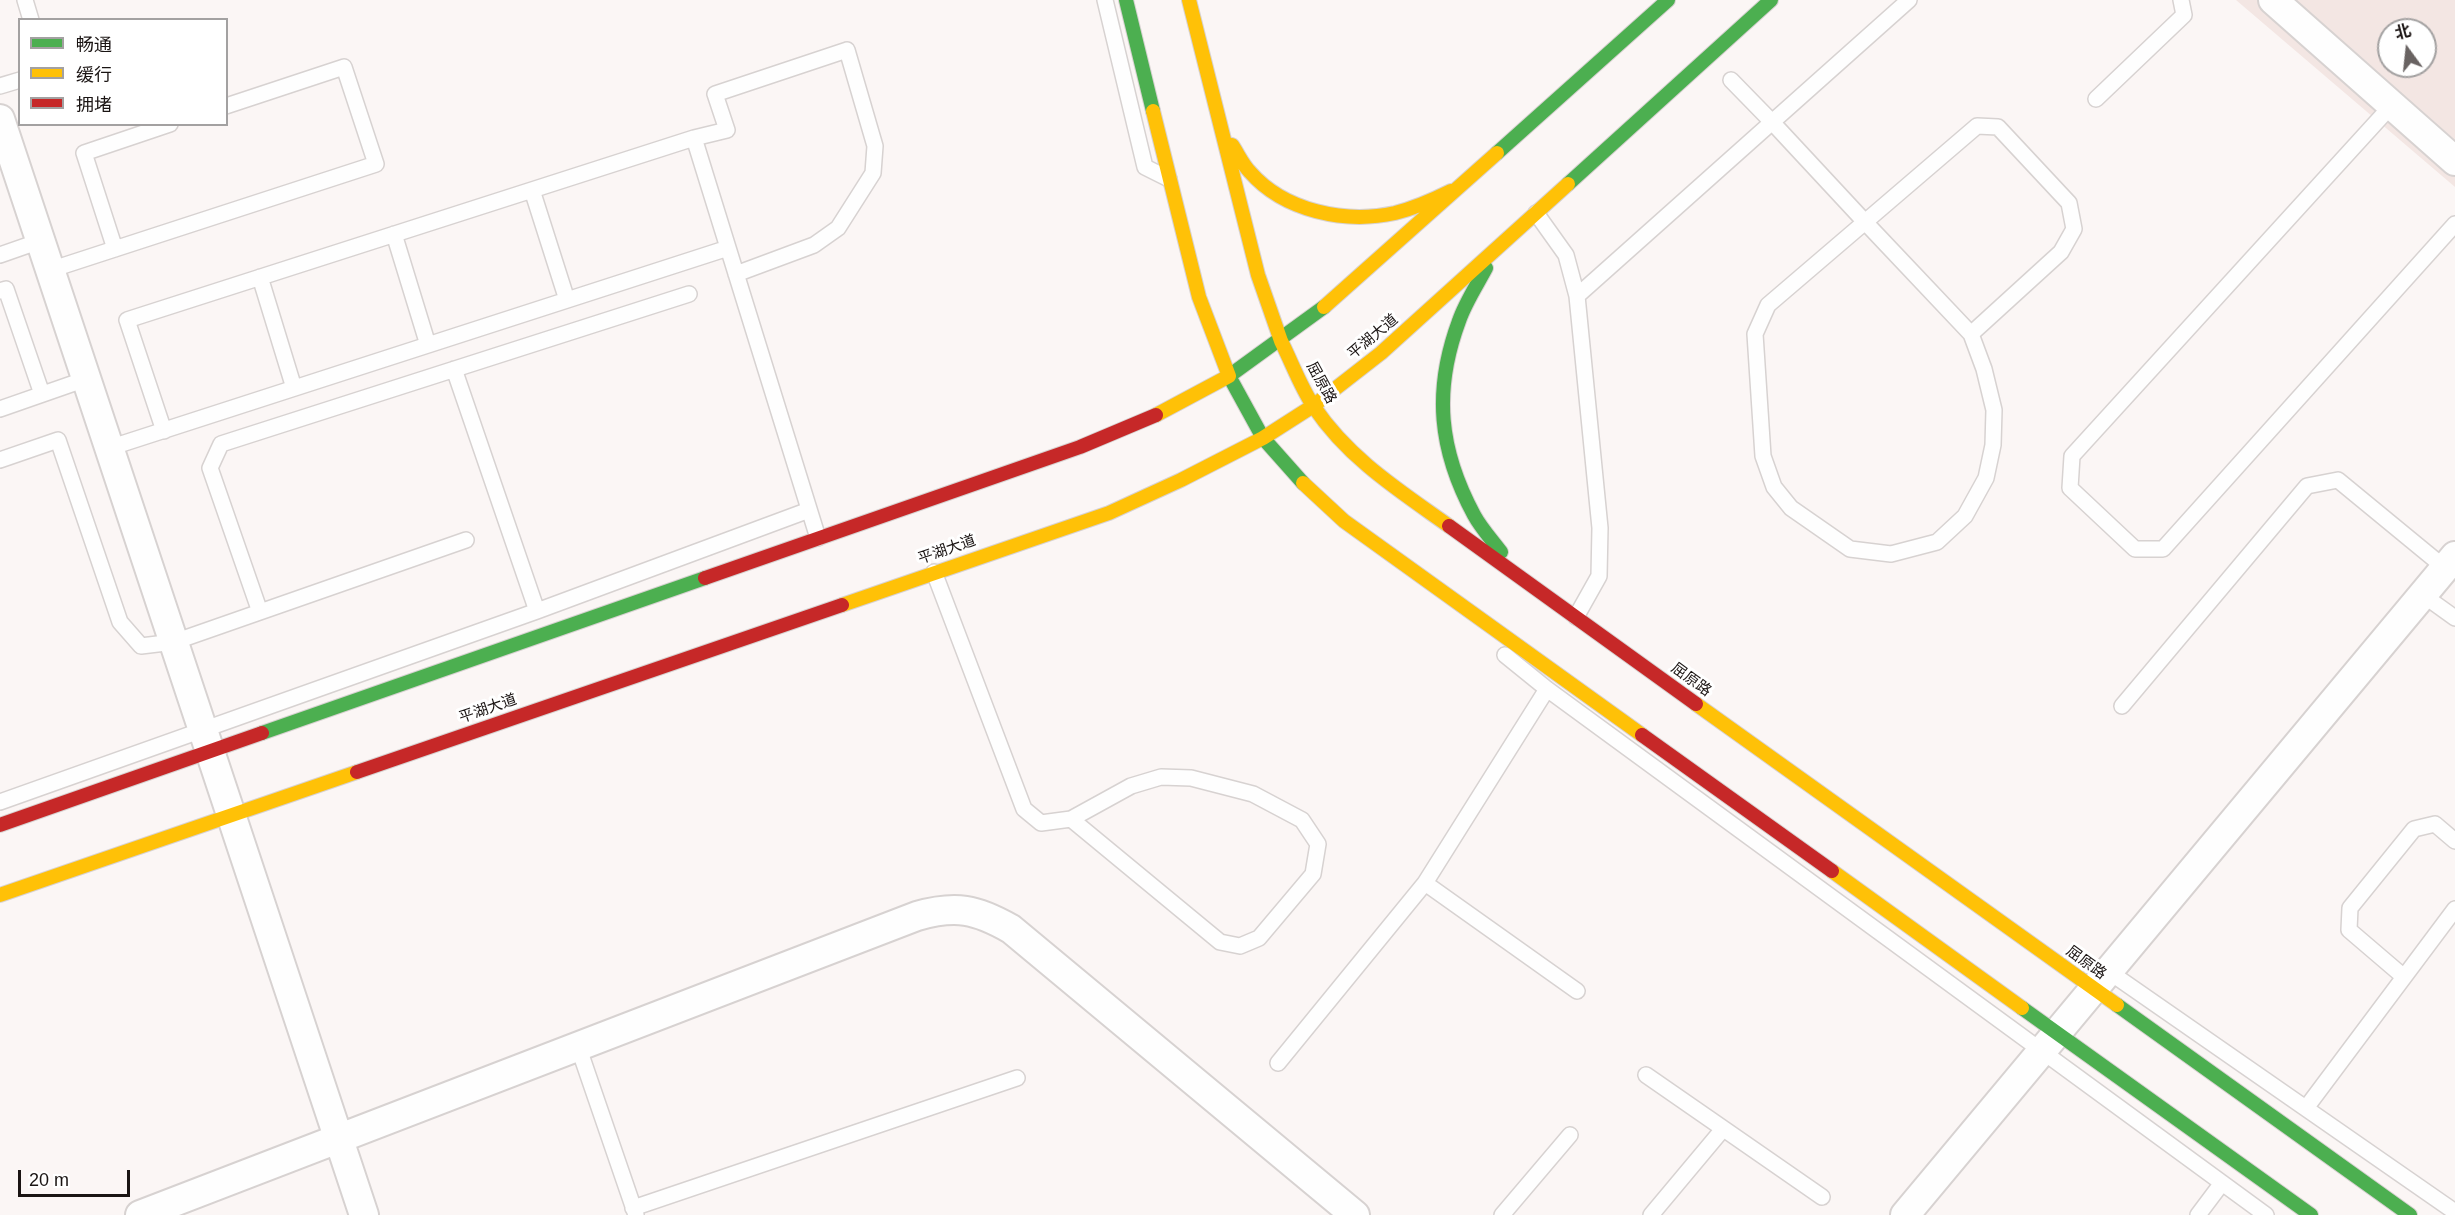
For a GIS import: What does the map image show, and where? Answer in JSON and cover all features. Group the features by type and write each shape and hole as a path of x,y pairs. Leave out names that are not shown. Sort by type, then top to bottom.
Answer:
{"main road":[{"path":"1126,0 1199,297 1229,376 1263,438 1302,482 1344,522 2049,1042 2311,1215"},
{"name":"屈原路","path":"1190,0 1258,275 1281,341 1313,406 1342,444 1379,477 1545,596 2101,980 2409,1215"},
{"path":"0,825 207,741 818,538 1080,447 1146,420 1229,376 1281,341 1330,303 1668,0"},
{"name":"平湖大道","path":"0,895 1109,513 1181,480 1263,438 1313,406 1381,353 1771,0"},
{"path":"1218,114 1234,150 1257,180 1287,201 1324,213 1361,218 1398,212 1435,202 1465,183"},
{"path":"1510,236 1480,276 1459,320 1445,370 1442,421 1453,471 1475,517 1506,559 1545,596"}],"street":[{"path":"2273,0 2455,161"},
{"path":"0,119 364,1215"},
{"path":"1905,1215 2450,562"},
{"path":"140,1215 917,916 941,909 967,909 1011,929 1355,1215"}],"lane":[{"path":"25,0 30,18"},
{"path":"1104,0 1145,167 1171,179"},
{"path":"1577,296 1909,0"},
{"path":"2096,99 2184,15 2181,0"},
{"path":"164,430 127,320 694,138 727,130 715,94 847,50 875,146 873,173 838,228 814,245 736,274"},
{"path":"50,270 376,164 344,67 228,105"},
{"path":"1731,80 1772,122 1865,222 1971,334 1984,369 1994,410 1993,445 1986,478 1965,516 1937,542 1891,554 1850,549 1791,508 1774,487 1763,456 1755,334 1768,305 1865,222 1977,126 1998,127 2069,203 2074,230 2061,252 1971,334"},
{"path":"0,86 18,81"},
{"path":"2392,105 2072,456 2070,488 2135,549 2163,549 2455,224"},
{"path":"115,249 84,153 164,126"},
{"path":"694,138 818,538"},
{"path":"532,190 567,300"},
{"path":"1536,213 1566,255 1577,296 1600,528 1599,576 1576,617"},
{"path":"394,234 428,345"},
{"path":"0,255 40,241"},
{"path":"109,448 728,248"},
{"path":"260,277 294,388"},
{"path":"0,291 6,289 42,394"},
{"path":"260,612 210,468 221,444 688,294"},
{"path":"454,369 537,611"},
{"path":"0,408 86,379"},
{"path":"0,460 58,440 120,622 141,646 174,642 466,540"},
{"path":"2122,706 2307,486 2338,480 2450,562"},
{"path":"0,802 207,741 537,611 809,510"},
{"path":"1344,522 1546,690 2049,1042 2222,1183 2266,1215"},
{"path":"934,572 1024,809 1041,823 1071,819 1131,786 1161,777 1191,778 1253,794 1302,820 1318,844 1313,874 1259,938 1240,946 1220,942 1071,819"},
{"path":"2423,595 2455,618"},
{"path":"1278,1063 1425,883 1546,690"},
{"path":"2404,977 2349,930 2350,908 2414,829 2435,824 2455,841"},
{"path":"1425,883 1577,992"},
{"path":"2306,1108 2455,909"},
{"path":"2101,980 2306,1108 2455,1212"},
{"path":"578,1046 635,1211 1017,1077"},
{"path":"1647,1075 1822,1197"},
{"path":"1652,1215 1723,1129"},
{"path":"1502,1215 1570,1135"},
{"path":"2198,1215 2222,1183"}],"shaded area":[{"path":"2236,0 2455,0 2455,187"}],"traffic: fast":[{"path":"1126,0 1153,111"},
{"path":"1497,153 1668,0"},
{"path":"1568,184 1771,0"},
{"path":"1486,268 1464,308 1451,347 1445,372 1444,420 1447,444 1462,491 1477,520 1501,552"},
{"path":"1303,483 1263,438 1229,376 1324,307"},
{"path":"262,733 705,578"},
{"path":"2117,1005 2410,1215"},
{"path":"2022,1008 2311,1215"}],"traffic: slow":[{"path":"1189,0 1258,275 1281,341"},
{"path":"1153,111 1199,297 1229,376 1156,415"},
{"path":"1232,145 1247,169 1264,185 1280,196 1316,211 1356,217 1376,216 1410,209 1451,191"},
{"path":"1324,307 1497,153"},
{"path":"1263,438 1313,406 1381,353 1568,184"},
{"path":"1281,341 1309,400 1343,443 1376,473 1449,526"},
{"path":"842,605 1109,513 1181,480 1263,438"},
{"path":"1303,483 1344,521 1642,735"},
{"path":"1696,704 2117,1005"},
{"path":"0,895 357,772"},
{"path":"1832,871 2022,1008"}],"traffic: jam":[{"path":"705,578 1080,447 1156,415"},
{"path":"1449,526 1696,704"},
{"path":"357,772 842,605"},
{"path":"0,825 262,733"},
{"path":"1642,735 1832,871"}]}
